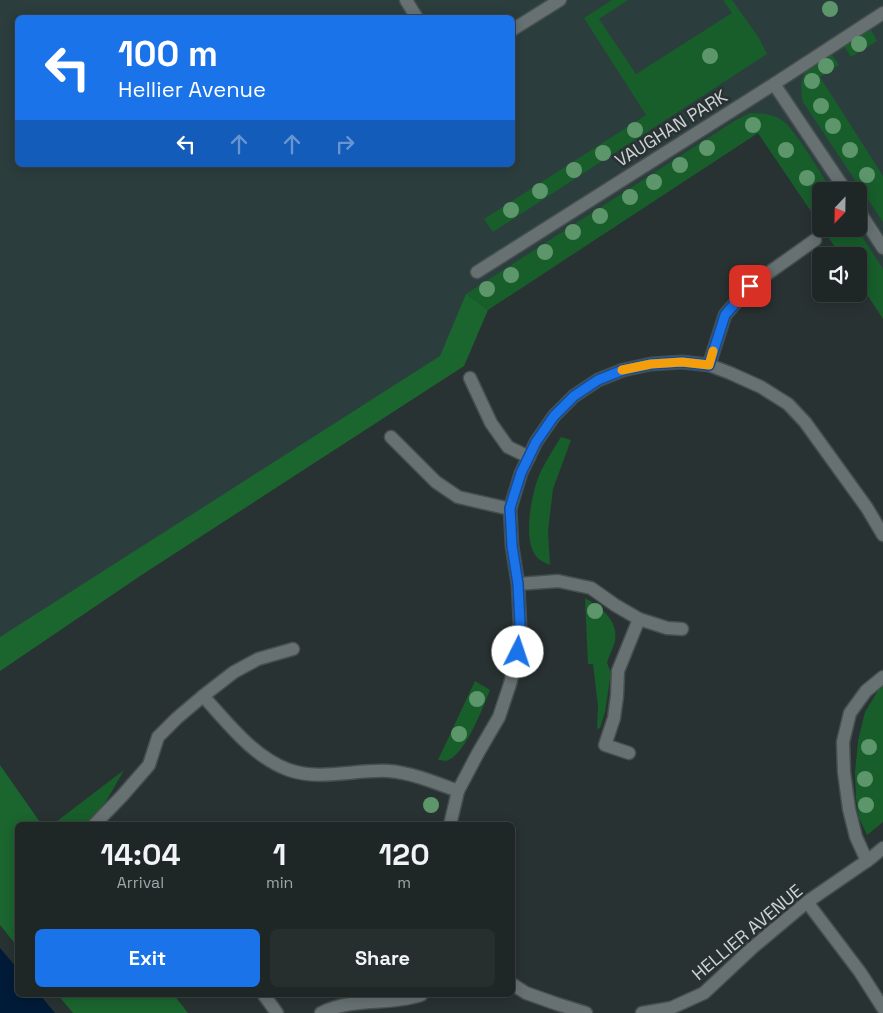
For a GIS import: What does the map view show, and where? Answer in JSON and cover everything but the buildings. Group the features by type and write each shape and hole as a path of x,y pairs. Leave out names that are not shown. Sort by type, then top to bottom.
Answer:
{"street":[{"path":"406,0 414,15"},
{"path":"515,28 560,0"},
{"name":"VAUGHAN PARK","path":"477,272 883,13"},
{"path":"774,84 840,182"},
{"path":"868,225 883,248"},
{"path":"709,365 725,315 750,286 816,240"},
{"path":"451,822 458,791 499,717 518,652 520,624 518,584 512,546 510,508 521,473 536,442 554,416 574,396 598,380 623,370 651,364 682,362 709,365 761,387 788,404 805,422 867,508 883,535"},
{"path":"470,378 491,423 508,446 529,457"},
{"path":"391,437 436,482 458,497 510,508"},
{"path":"518,584 558,581 591,588 639,619 667,628 682,629"},
{"path":"629,753 605,745 614,718 618,671 639,619"},
{"path":"97,822 149,765 158,737 177,718 234,672 258,659 293,649"},
{"path":"866,861 856,837 849,809 844,772 843,742 850,713 866,691 883,677"},
{"path":"203,696 246,742 267,758 289,770 312,775 389,771 422,778 458,791"},
{"name":"HELLIER AVENUE","path":"642,1013 671,1008 704,993 752,948 807,902 883,848"},
{"path":"807,902 860,972 883,1008"},
{"path":"515,986 526,993 586,1013"},
{"path":"265,997 277,1013"},
{"path":"320,1013 348,1003 414,997"}],"shaded area":[{"path":"0,0 883,0 883,319 867,294 867,247 835,247 829,238 868,238 868,182 812,182 812,213 758,133 488,309 464,366 143,574 0,671"}],"green space":[{"path":"612,0 628,0 599,19 636,74 732,13 723,0 732,0 759,38 767,54 493,232 484,219 646,115 584,18"},
{"path":"871,30 877,41 851,57 844,46"},
{"path":"832,55 839,65 820,77 883,176 883,222 868,200 868,182 856,182 803,102 802,80 805,73"},
{"path":"750,113 769,115 786,123 826,182 812,182 812,213 758,133 488,310 466,294 736,120"},
{"path":"829,238 863,238 883,269 883,319 867,294 867,247 835,247"},
{"path":"466,294 488,310 464,366 143,574 0,671 0,637 440,356"},
{"path":"561,437 571,440 553,489 548,531 550,565 540,560 534,554 530,543 529,522 532,500 541,471"},
{"path":"585,598 607,615 614,627 615,633 615,641 607,663 611,673 605,712 600,728 597,729 598,706 593,664 588,664"},
{"path":"475,681 490,690 478,719 460,750 446,761 438,760"},
{"path":"883,687 883,822 867,835 859,818 856,798 855,773 858,741 865,712 879,689"},
{"path":"0,765 40,822 15,822 15,944 0,925"},
{"path":"124,770 105,803 88,822 56,822"},
{"path":"60,997 176,997 188,1013 73,1013"}],"water":[{"path":"0,948 15,966 15,997 42,997 55,1013 0,1013"}],"slow traffic":[{"path":"622,370 651,364 682,362 709,365 713,351"}],"route":[{"path":"518,652 520,624 518,584 512,546 510,508 521,473 536,442 554,416 574,396 598,380 623,370 651,364 682,362 709,365 725,315 750,286"}]}
